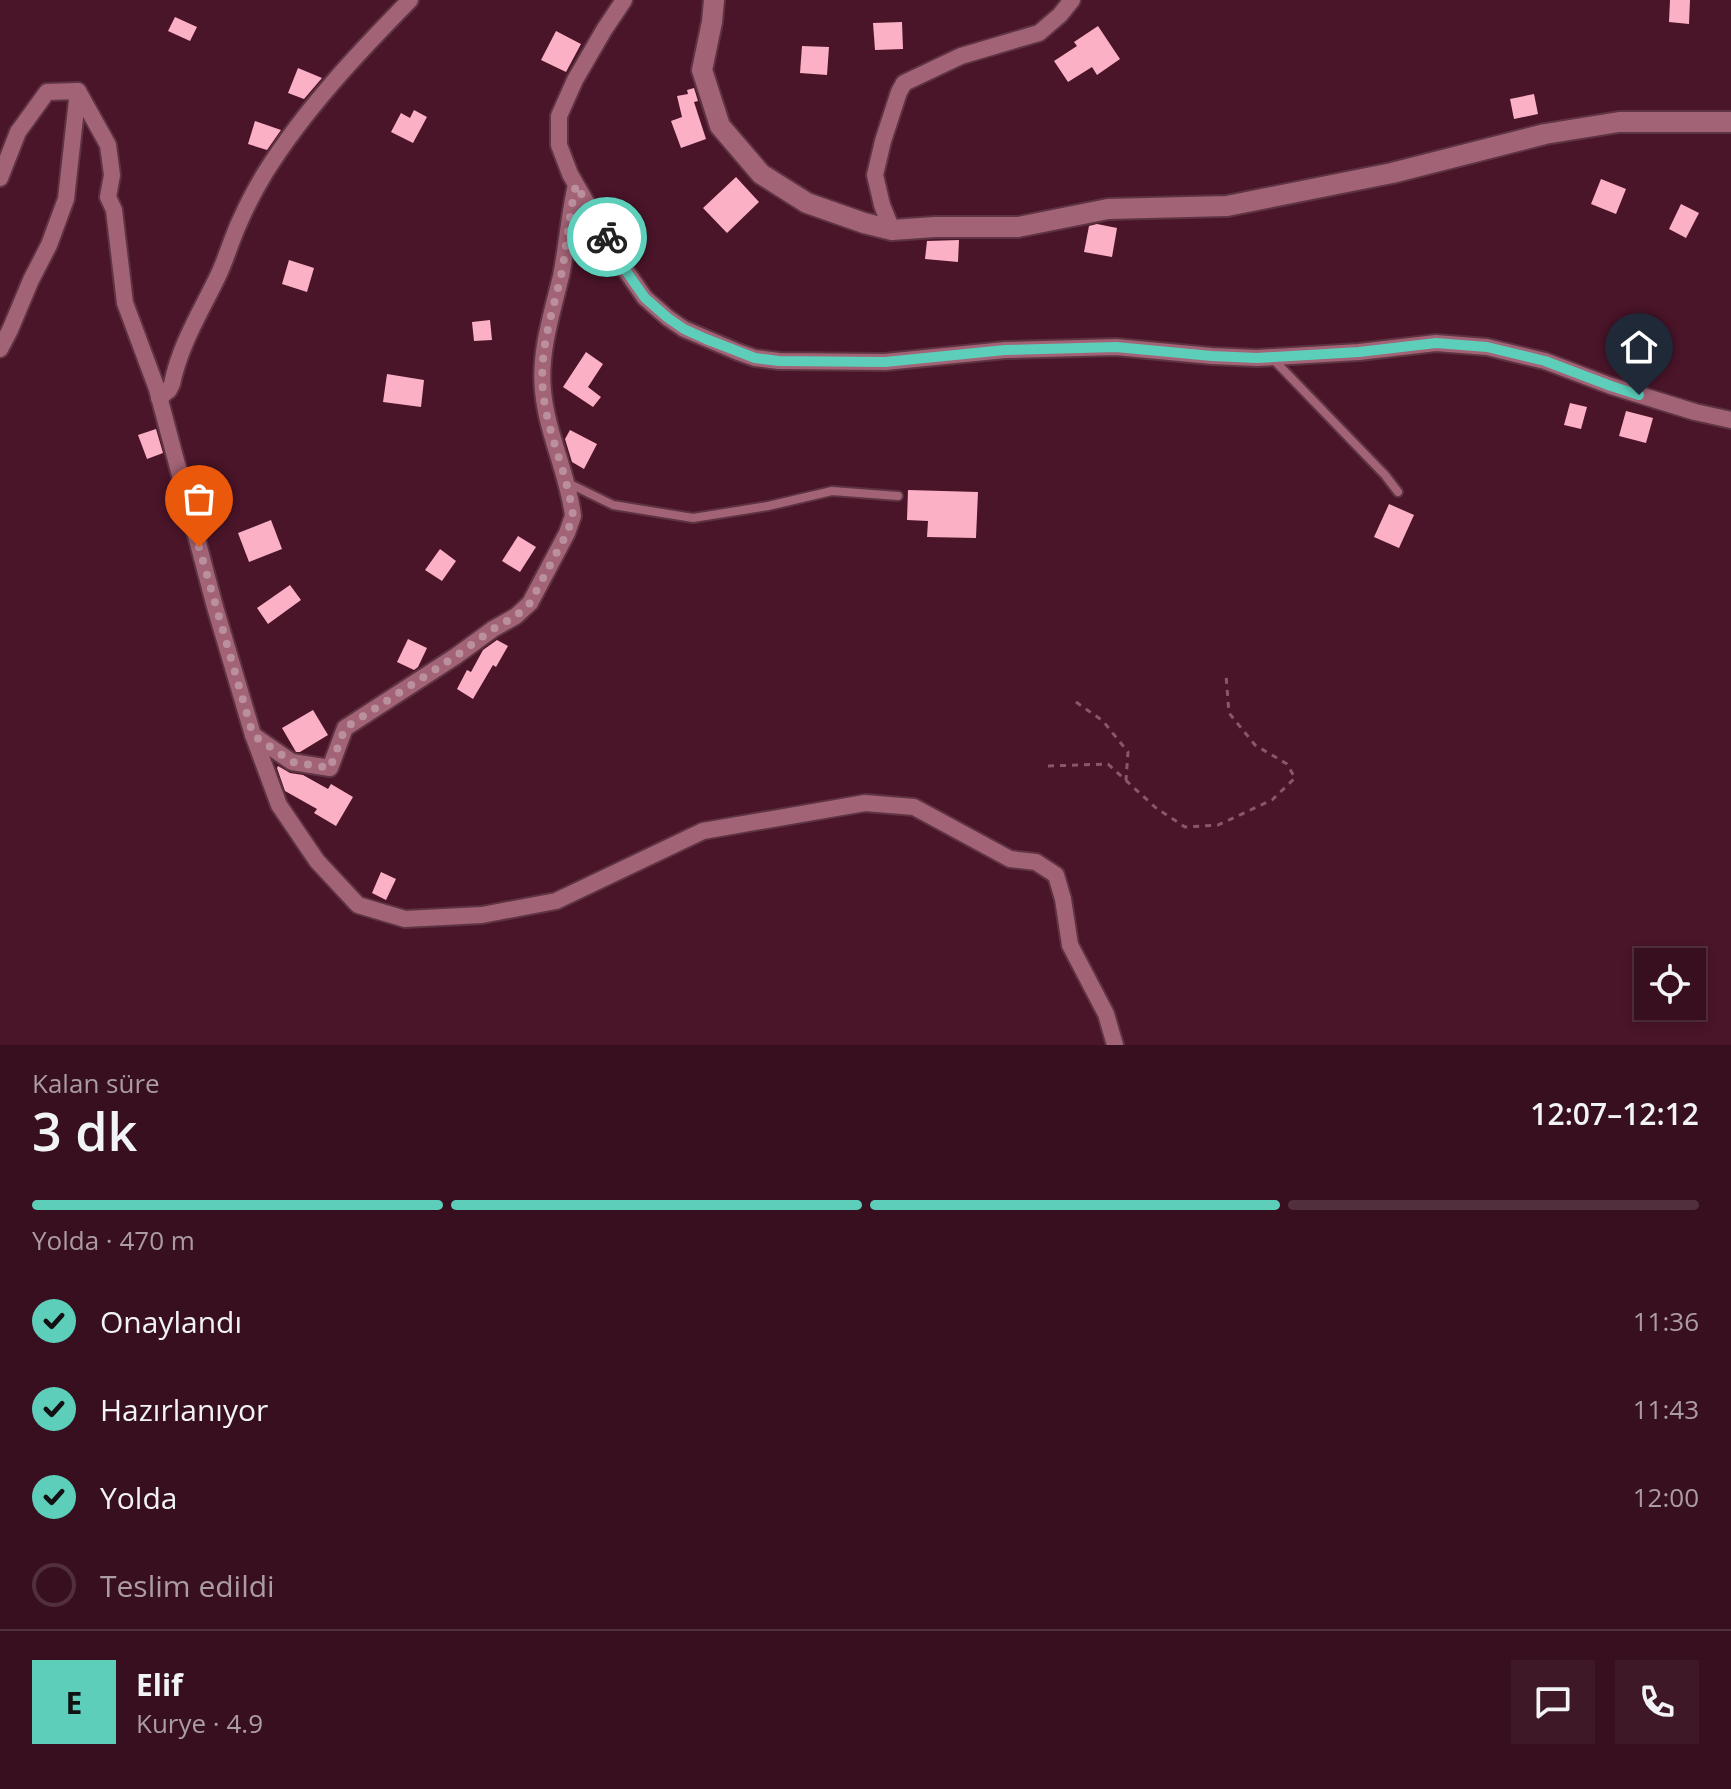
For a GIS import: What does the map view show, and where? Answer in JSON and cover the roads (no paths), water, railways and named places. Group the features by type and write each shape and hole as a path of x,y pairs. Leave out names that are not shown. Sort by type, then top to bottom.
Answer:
{"street":[{"path":"159,398 172,384 184,343 265,173 331,85 410,0"},
{"path":"624,0 575,80 559,116 559,145 576,185 645,298 684,329 755,358 885,362 1005,350 1116,347 1212,356 1271,357 1359,352 1436,343 1487,347 1545,361 1611,386 1731,420"},
{"path":"714,0 702,70 720,126 761,174 807,203 892,230 1018,227 1108,209 1227,206 1392,173 1545,134 1619,122 1731,122"},
{"path":"892,230 875,175 887,128 904,83 961,56 1039,33 1072,0"},
{"path":"78,91 108,145 112,175 108,197 114,210 125,303 159,398 253,735 279,805 317,861 358,905 405,919 482,915 556,901 703,831 865,803 914,807 1010,859 1036,862 1056,875 1070,945 1106,1014 1115,1045"},
{"path":"0,178 18,132 47,92 78,91"},
{"path":"0,349 49,245 66,199 78,91"},
{"path":"253,735 292,762 330,768 345,728 516,616 530,603 573,516 546,409 542,368 576,185"}],"lane":[{"path":"1271,357 1398,492"},
{"path":"565,482 613,505 693,518 768,506 832,491 898,496"}]}
